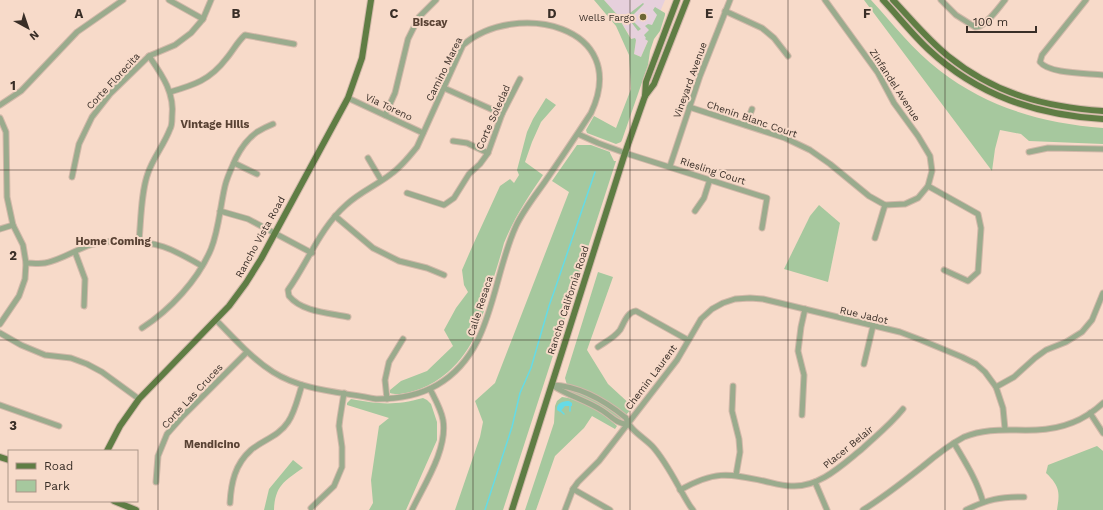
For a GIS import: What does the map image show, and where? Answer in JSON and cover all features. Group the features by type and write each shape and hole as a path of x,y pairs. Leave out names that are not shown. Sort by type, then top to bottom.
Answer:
{"main road":[{"name":"Rancho Vista Road","path":"108,450 120,426 139,399 229,306 246,283 348,98 362,58 371,0"},
{"name":"Rancho California Road","path":"512,510 625,153 645,96 646,82 677,0"},
{"name":"Rancho California Road","path":"645,96 654,84 687,0"},
{"path":"883,0 917,38 936,56 960,74 995,95 1042,111 1074,117 1103,119"},
{"path":"893,0 948,56 991,84 1014,94 1049,105 1079,110 1103,111"},
{"path":"663,60 663,50 675,19 672,12"},
{"path":"116,502 136,510"}],"street":[{"path":"0,105 21,91 77,32 123,0"},
{"path":"169,0 203,18"},
{"name":"Corte Florecita","path":"72,177 79,144 92,117 110,94 149,56 175,44 191,33 203,18 211,0"},
{"path":"385,114 395,93 408,39 419,17 436,0"},
{"name":"Vineyard Avenue","path":"670,166 689,107 730,0"},
{"name":"Zinfandel Avenue","path":"825,0 878,73 894,103 918,136 930,156 932,172 928,186"},
{"path":"941,0 956,15 978,28 984,24 1005,0"},
{"path":"1086,0 1042,55 1040,62 1048,68 1103,75"},
{"path":"725,12 762,28 774,38 788,56"},
{"name":"Camino Marea","path":"348,317 298,304 289,296 288,290 325,229 335,216 359,194 391,174 417,147 463,45 474,30"},
{"path":"170,92 191,86 210,76 226,60 238,41 246,34 294,44"},
{"path":"578,134 595,104 600,84 599,64 596,52 587,37"},
{"path":"139,241 142,204 147,175 152,162 171,128 173,109 170,92 162,73 149,56"},
{"name":"Corte Soledad","path":"407,193 444,205 454,198 469,174 480,164 488,153 502,114 520,79"},
{"path":"444,88 502,114"},
{"name":"Via Toreno","path":"348,98 423,133"},
{"name":"Chenin Blanc Court","path":"689,107 785,138 810,150 830,164 869,196 885,205"},
{"path":"746,125 752,109"},
{"path":"0,118 6,132 7,197 13,224 22,245 26,263 25,279 19,296 0,324"},
{"path":"142,328 157,318 187,288 202,266 211,248 225,185 242,146 256,133 273,124"},
{"name":"Riesling Court","path":"578,134 625,153 670,166 767,198 762,228"},
{"name":"Calle Resaca","path":"216,320 247,352 273,372 285,379 302,385 376,399 418,394 430,389 445,380 458,369 472,352 480,338 485,324 508,246 516,226 528,206 578,134"},
{"path":"453,141 467,143 488,153"},
{"path":"1029,152 1048,148 1103,149"},
{"path":"368,158 381,180"},
{"path":"234,163 257,174"},
{"path":"696,211 704,198 710,180"},
{"path":"874,238 885,205 905,204 918,198 928,186 978,214 981,228 978,272 968,281 944,270"},
{"path":"220,211 248,219 312,252"},
{"path":"335,216 373,248 399,261 427,268 444,276"},
{"path":"0,229 13,224"},
{"path":"26,263 43,264 60,259 91,245 111,241 139,241 157,244 179,252 202,266"},
{"path":"75,252 85,279 84,306"},
{"path":"996,387 1014,377 1046,350 1066,342 1082,332 1092,320 1103,293"},
{"name":"Rue Jadot","path":"688,340 701,319 712,309 735,299 763,299 873,326 921,340 976,364 985,372 996,387 1003,408 1005,429"},
{"path":"802,415 804,375 798,351 805,309"},
{"path":"598,347 619,332 629,315 636,311 688,340"},
{"path":"864,364 873,326"},
{"path":"0,332 21,345 45,355 71,358 87,364 102,372 139,399"},
{"path":"386,399 385,380 389,362 403,339"},
{"name":"Chemin Laurent","path":"565,510 573,489 578,482 598,461 677,360 688,340"},
{"name":"Corte Las Cruces","path":"156,482 158,456 167,434 247,352"},
{"path":"230,503 230,487 238,466 251,450 272,438 288,423 302,385"},
{"path":"552,385 563,393 598,408 621,424 627,424"},
{"path":"552,385 565,386 598,398 626,418 627,424 657,453 693,510"},
{"path":"733,386 732,411 739,439 740,452 736,475"},
{"path":"412,510 440,452 443,439 443,420 430,389"},
{"path":"311,508 334,486 342,467 342,447 339,426 344,393"},
{"path":"863,510 891,491 954,443 976,433 988,430 1005,429 1050,429 1070,423 1090,413 1103,403"},
{"path":"0,405 59,426"},
{"name":"Placer Belair","path":"680,490 697,480 709,476 724,474 736,475 793,487 815,482 826,477 842,465 892,423 903,408"},
{"path":"1090,413 1103,432"},
{"path":"954,443 972,473 983,502"},
{"path":"815,482 827,510"},
{"path":"573,489 610,510"},
{"path":"966,510 983,502 1004,497 1024,497"}],"shaded area":[{"path":"604,0 665,0 641,57 634,54 636,40 632,39 621,22 623,20"}],"green space":[{"path":"594,0 604,0 621,19 623,19 621,22 631,39 635,38 636,40 634,54 641,57 648,41 645,39 646,38 644,35 649,30 645,26 648,24 652,25 657,15 653,10 655,7 665,13 660,31 654,39 648,65 622,140 616,144 587,133 586,130 594,116 616,128 631,89 629,55 616,26"},
{"path":"864,0 871,0 920,54 958,83 996,104 1016,111 1059,122 1103,128 1103,144 1029,141 1021,134 1000,130 995,149 992,171"},
{"path":"643,3 644,4 630,18 641,29 638,31 628,18 630,13"},
{"path":"546,98 556,105 541,122 525,162 543,175 512,225 504,243 480,323 471,344 457,363 435,382 420,389 401,394 390,393 390,390 401,381 427,371 453,346 444,330 456,308 468,292 464,285 462,270 500,186 510,179 514,183 519,175 517,170 527,132"},
{"path":"577,145 591,145 610,152 614,161 616,161 503,510 455,510 480,437 483,422 475,401 495,383 569,192 552,181"},
{"path":"819,205 840,223 828,282 784,269 810,216"},
{"path":"598,272 613,277 587,350 608,384 633,407 626,415 567,385 565,378"},
{"path":"570,390 606,405 618,414 621,419 593,402 569,393"},
{"path":"562,397 569,398 592,408 617,426 615,429 592,416 584,428 555,456 536,510 525,510 554,423 555,406 557,401"},
{"path":"423,398 431,404 437,422 437,440 406,510 369,510 373,503 371,480 379,426 389,418 347,405 347,403 351,399 370,402 395,403"},
{"path":"1097,446 1103,451 1103,510 1057,510 1059,494 1054,482 1046,473 1048,465"},
{"path":"293,460 303,468 282,485 276,495 274,510 264,510 269,489"}],"water":[{"path":"569,401 572,403 572,406 565,406 560,412 557,410 560,403"}],"waterway":[{"path":"485,510 512,427 520,393 531,368 549,306 595,172"},
{"path":"570,406 570,411"},
{"path":"561,411 564,414"}],"place":[{"name":"Wells Fargo","path":"643,17"}],"district":[{"name":"Biscay","path":"430,22"},
{"name":"Vintage Hills","path":"215,124"},
{"name":"Home Coming","path":"113,241"},
{"name":"Mendicino","path":"212,444"}]}
